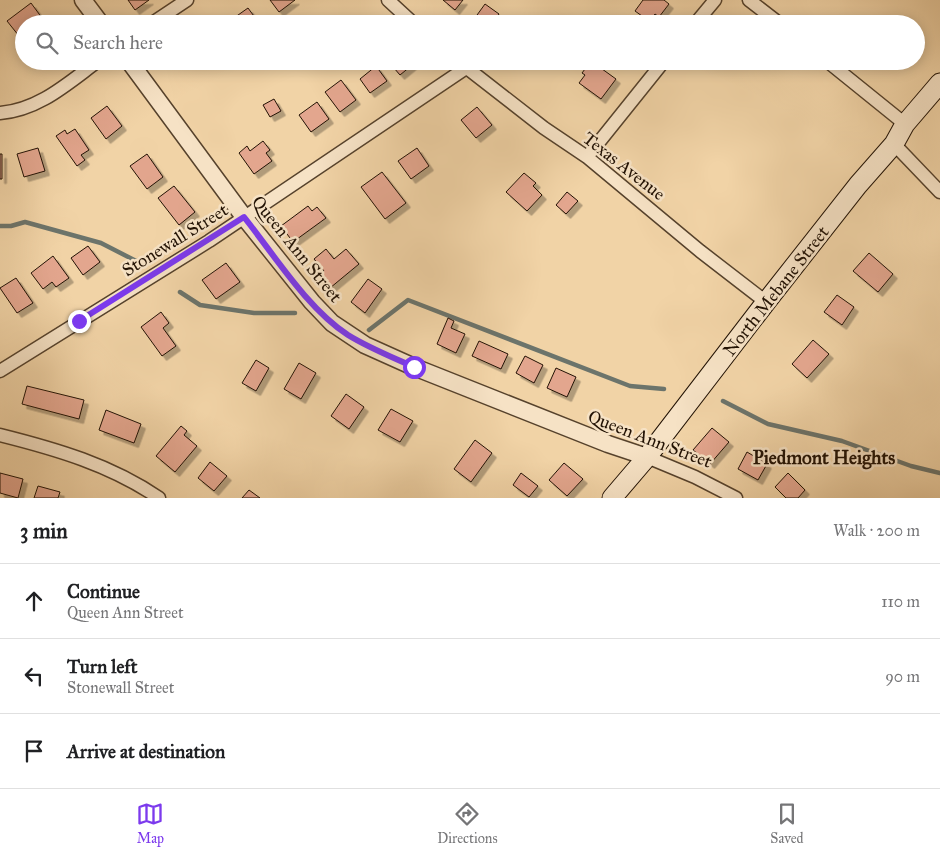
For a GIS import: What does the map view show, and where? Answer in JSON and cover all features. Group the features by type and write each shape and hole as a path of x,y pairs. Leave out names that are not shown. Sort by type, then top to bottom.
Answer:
{"main road":[{"name":"North Mebane Street","path":"612,498 647,457 858,185 894,144 905,124 940,83"}],"street":[{"path":"83,0 94,15"},
{"path":"164,15 187,0"},
{"path":"388,0 404,15"},
{"path":"702,15 715,0"},
{"path":"749,0 768,15"},
{"path":"0,113 32,106 46,99 86,70"},
{"name":"Queen Ann Street","path":"136,70 244,217 312,302 348,335 414,367 608,444 647,457 714,486 736,498"},
{"name":"Stonewall Street","path":"0,371 244,217 455,70"},
{"name":"Texas Avenue","path":"469,70 544,128 587,157 700,251 766,302"},
{"path":"587,157 657,70"},
{"path":"838,70 905,124"},
{"path":"894,144 940,192"},
{"path":"0,435 71,454 110,470 159,498"}],"building":[{"path":"128,0 149,0 135,10"},
{"path":"270,0 295,0 279,12"},
{"path":"443,0 463,0 455,10"},
{"path":"643,0 664,0 669,4 661,15 641,15 635,11"},
{"path":"31,3 40,15 15,15"},
{"path":"485,4 499,14 498,15 477,15"},
{"path":"248,8 253,15 238,15"},
{"path":"15,15 15,31 7,21"},
{"path":"371,70 379,70 387,81 370,93 360,79"},
{"path":"396,70 406,70 400,75"},
{"path":"584,70 604,70 616,79 601,99 579,83 585,75 582,73"},
{"path":"341,80 356,100 340,112 325,92"},
{"path":"274,99 281,111 270,117 263,105"},
{"path":"317,102 329,119 311,132 299,115"},
{"path":"107,106 122,126 106,139 91,118"},
{"path":"477,107 492,125 476,138 461,120"},
{"path":"75,129 89,150 81,155 85,160 77,166 56,136 65,130 67,134"},
{"path":"263,141 270,150 266,153 272,161 254,174 239,153 247,146 250,151"},
{"path":"38,148 45,171 24,177 17,154"},
{"path":"417,148 429,166 411,179 398,161"},
{"path":"0,154 2,154 2,179 0,179"},
{"path":"147,154 163,177 147,189 130,166"},
{"path":"382,172 406,203 385,219 361,187"},
{"path":"524,173 536,183 533,186 542,195 527,211 506,192"},
{"path":"174,186 195,212 179,225 158,198"},
{"path":"567,192 578,201 566,214 556,205"},
{"path":"308,206 312,211 317,207 326,218 293,242 281,226"},
{"path":"88,246 100,262 83,275 71,258"},
{"path":"326,249 334,259 346,249 359,264 330,288 319,275 324,271 314,259"},
{"path":"869,253 893,274 878,292 853,271"},
{"path":"53,256 69,278 56,287 52,282 43,289 31,273"},
{"path":"226,263 240,282 216,299 202,280"},
{"path":"16,278 33,303 17,313 0,288"},
{"path":"368,279 382,289 365,313 351,302"},
{"path":"837,295 854,307 842,325 824,312"},
{"path":"161,312 169,323 163,328 176,346 162,356 141,327"},
{"path":"448,318 454,321 451,328 465,334 456,353 437,344"},
{"path":"813,340 829,354 807,378 792,364"},
{"path":"479,341 508,354 501,369 472,356"},
{"path":"525,356 543,365 534,383 516,373"},
{"path":"256,360 269,368 256,391 242,383"},
{"path":"299,363 316,373 301,399 284,389"},
{"path":"556,368 576,377 567,397 547,388"},
{"path":"27,386 84,400 79,419 22,404"},
{"path":"346,394 364,407 349,429 331,416"},
{"path":"391,409 413,421 400,442 378,430"},
{"path":"106,410 141,424 134,443 99,430"},
{"path":"181,426 187,431 184,435 197,446 175,472 156,456"},
{"path":"712,428 729,442 710,464 693,450"},
{"path":"475,440 492,453 471,482 454,469"},
{"path":"747,452 767,464 758,480 738,469"},
{"path":"210,462 227,476 214,491 198,478"},
{"path":"564,463 583,479 567,496 549,480"},
{"path":"0,473 23,479 18,498 0,493"},
{"path":"521,473 538,486 529,497 513,485"},
{"path":"788,473 805,490 798,498 786,498 775,487"},
{"path":"38,486 60,492 58,498 34,498"},
{"path":"249,490 260,498 242,498"}],"waterway":[{"path":"0,226 11,226 25,222 101,243 140,263"},
{"path":"180,292 200,305 254,313 295,313"},
{"path":"369,330 408,300 630,386 664,389"},
{"path":"723,401 768,424 842,441 911,466 940,473"}],"district":[{"name":"Piedmont Heights","path":"824,457"}],"route":[{"path":"79,321 209,241 244,217 312,302 332,323 365,345 414,367"}]}
